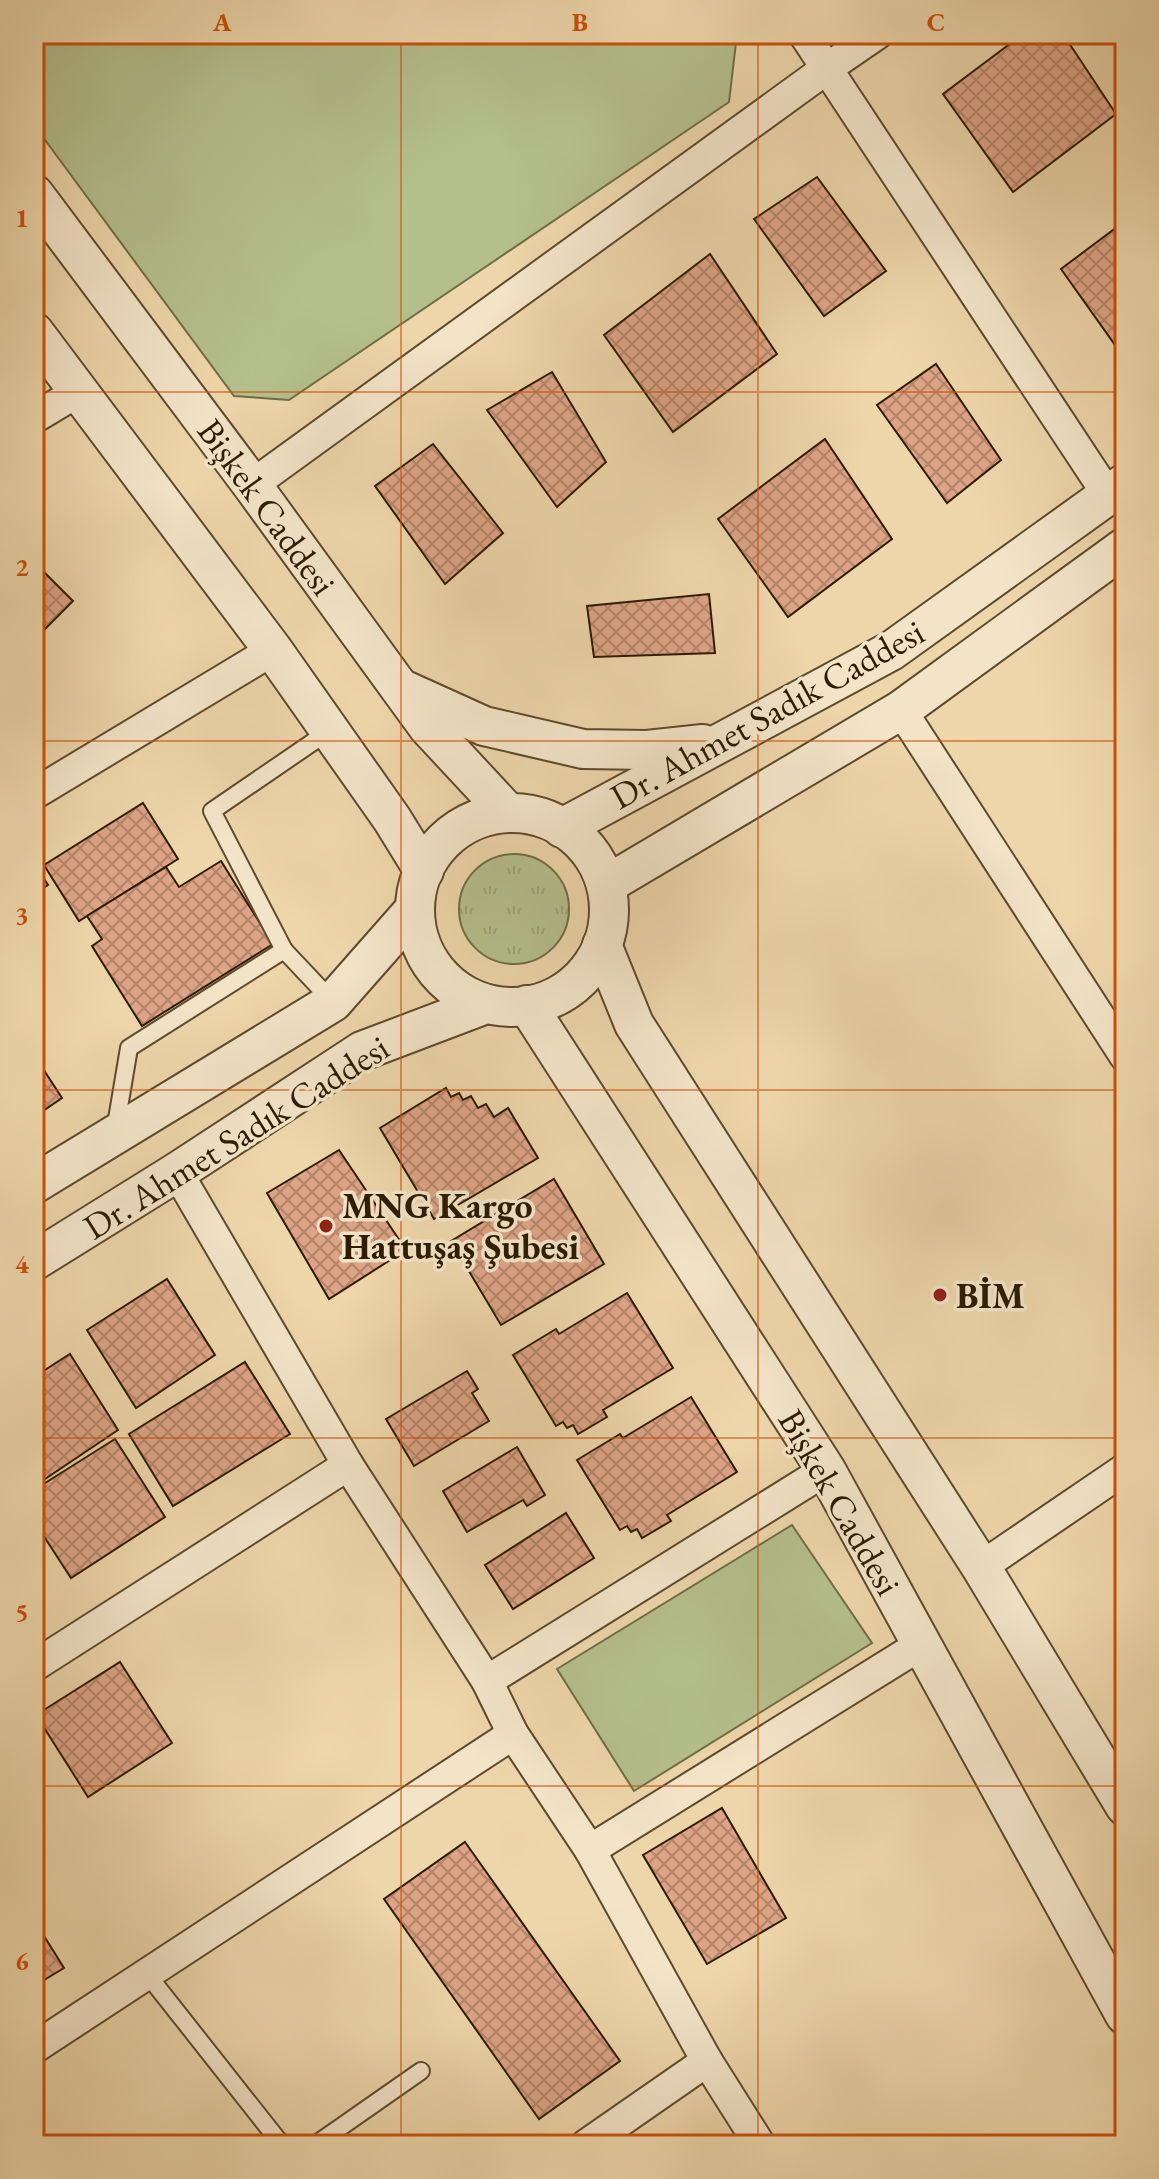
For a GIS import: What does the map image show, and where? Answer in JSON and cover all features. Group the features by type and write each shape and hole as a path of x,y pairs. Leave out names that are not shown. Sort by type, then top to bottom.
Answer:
{"street":[{"path":"804,34 1117,489"},
{"path":"252,485 877,34"},
{"name":"Bişkek Caddesi","path":"34,194 428,727 508,813"},
{"path":"34,332 273,650 392,819 424,871"},
{"path":"34,418 79,391"},
{"name":"Dr. Ahmet Sadık Caddesi","path":"562,828 891,651 1117,489"},
{"name":"Dr. Ahmet Sadık Caddesi","path":"606,885 901,710 1125,547"},
{"path":"34,794 273,650"},
{"path":"399,687 484,726 583,749 647,750 722,742"},
{"path":"901,710 1125,1056"},
{"path":"514,812 547,819 562,828 576,836 597,862 606,885 608,927 597,958 576,984 547,1001 514,1008 486,1004 452,987 431,966 419,939 414,910 419,881 432,855 452,833 481,817 514,812"},
{"name":"Dr. Ahmet Sadık Caddesi","path":"34,1184 333,1002 414,910"},
{"path":"602,945 634,1024 981,1567 1125,1806"},
{"name":"Dr. Ahmet Sadık Caddesi","path":"34,1261 362,1051 486,1004"},
{"name":"Bişkek Caddesi","path":"527,1005 826,1470 1125,2015"},
{"path":"177,1172 348,1465 487,1681 513,1734 590,1850 707,2061 760,2145"},
{"path":"34,1666 348,1465"},
{"path":"981,1567 1125,1469"},
{"path":"487,1681 826,1470"},
{"path":"590,1850 922,1644"},
{"path":"34,2048 513,1734"},
{"path":"586,2145 707,2061"}],"lane":[{"path":"329,731 212,811 284,950 333,1002"},
{"path":"114,1136 129,1048 284,950"},
{"path":"147,1974 282,2145"},
{"path":"315,2145 421,2071"}],"green space":[{"path":"34,34 737,34 729,102 289,400 234,396 34,125"},
{"path":"514,854 535,858 553,870 565,888 569,909 565,930 553,948 535,960 514,964 493,960 475,948 463,930 459,909 463,888 475,870 493,858"},
{"path":"792,1525 872,1643 634,1791 557,1669"}],"building":[{"path":"1023,34 1063,34 1116,114 1013,192 943,94"},
{"path":"817,177 886,271 824,316 754,219"},
{"path":"1125,221 1125,359 1061,269"},
{"path":"710,254 777,354 673,432 604,335"},
{"path":"936,364 1001,460 947,503 877,405"},
{"path":"552,372 606,462 557,507 487,410"},
{"path":"825,439 892,539 788,617 718,519"},
{"path":"433,444 503,533 445,584 375,486"},
{"path":"34,562 73,601 34,640"},
{"path":"709,594 715,653 594,657 587,606"},
{"path":"143,803 178,859 79,921 44,865"},
{"path":"221,861 273,944 142,1026 92,946 102,939 87,916 166,867 179,887"},
{"path":"34,863 48,885 34,894"},
{"path":"34,1055 62,1098 34,1117"},
{"path":"446,1088 451,1097 459,1093 463,1100 471,1096 478,1108 486,1104 494,1117 508,1108 538,1158 434,1219 380,1128"},
{"path":"339,1150 406,1250 329,1299 267,1193"},
{"path":"554,1179 604,1264 501,1325 451,1241"},
{"path":"167,1279 215,1355 136,1408 87,1330"},
{"path":"627,1293 673,1368 603,1410 607,1417 578,1434 573,1425 567,1428 563,1422 556,1426 513,1355 556,1329 559,1334"},
{"path":"70,1354 118,1430 39,1483 34,1475 34,1377"},
{"path":"245,1362 290,1434 173,1506 129,1434"},
{"path":"467,1371 478,1389 472,1393 489,1421 414,1466 386,1419"},
{"path":"691,1397 737,1472 667,1515 671,1521 642,1538 637,1529 631,1532 627,1526 620,1530 577,1460 620,1434 623,1438"},
{"path":"115,1439 165,1517 71,1578 34,1521 34,1490"},
{"path":"517,1447 545,1495 527,1506 523,1500 467,1532 443,1491"},
{"path":"566,1513 594,1558 513,1609 485,1565"},
{"path":"120,1662 172,1743 88,1797 36,1715"},
{"path":"722,1808 786,1918 707,1964 643,1855"},
{"path":"465,1842 620,2061 539,2119 384,1899"},
{"path":"34,1920 64,1968 34,1986"}],"place":[{"name":"MNG Kargo Hattuşaş Şubesi","path":"326,1226"},
{"name":"BİM","path":"940,1295"}]}
